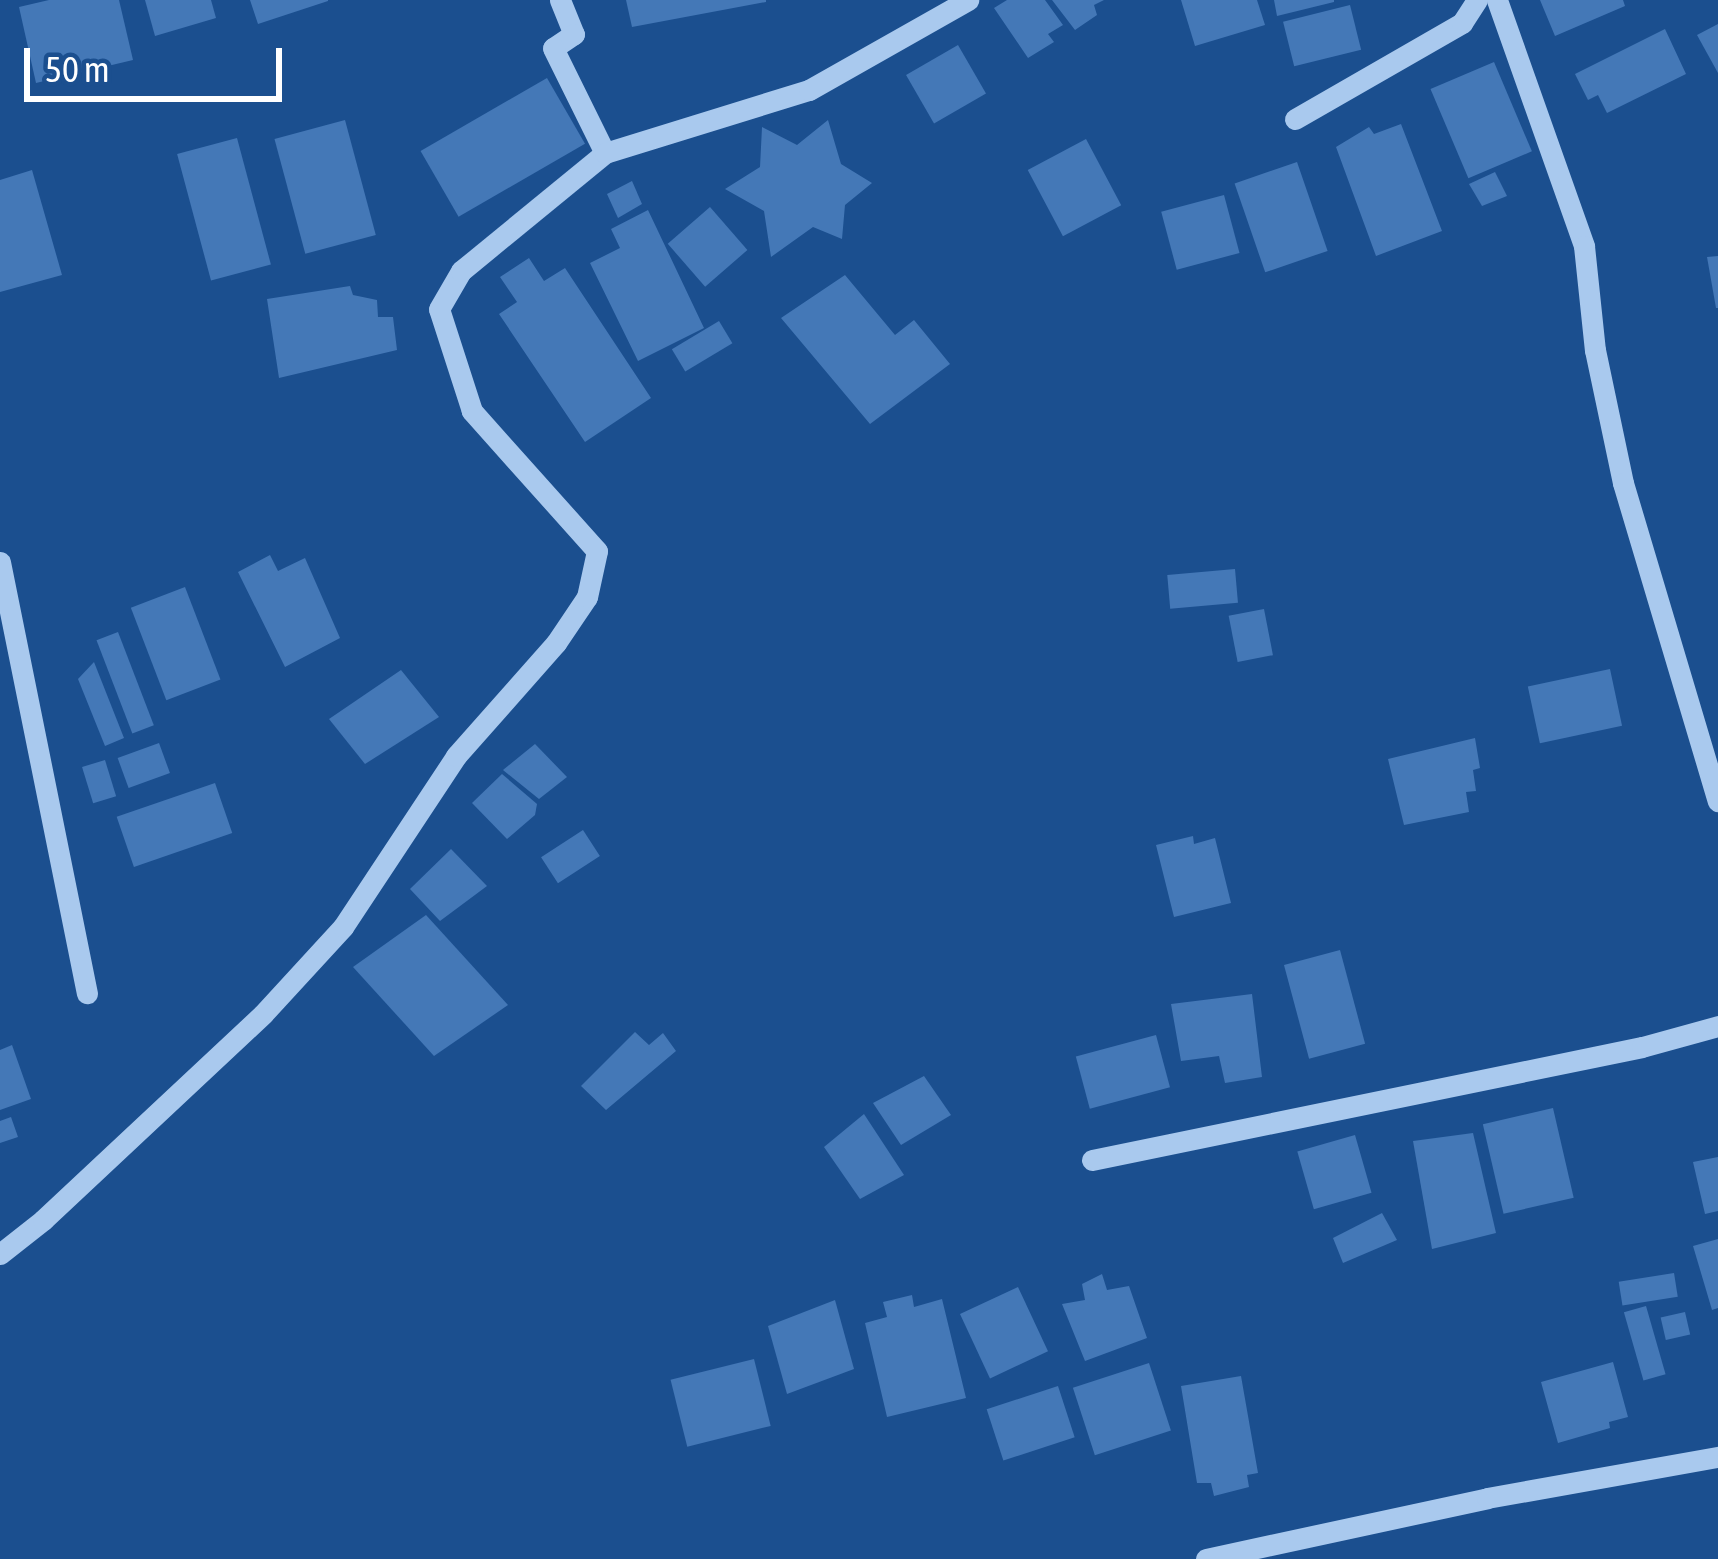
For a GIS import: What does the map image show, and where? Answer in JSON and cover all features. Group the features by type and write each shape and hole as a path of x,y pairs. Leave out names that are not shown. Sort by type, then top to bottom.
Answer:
{"street":[{"path":"560,0 574,34 553,49 605,154"},
{"path":"0,1253 43,1220 263,1014 343,927 456,756 556,643 587,597 597,551 472,411 439,309 461,271 605,154 809,89 968,0"},
{"path":"1295,119 1462,23 1477,0"},
{"path":"1497,0 1584,246 1595,350 1624,483 1718,801"},
{"path":"0,562 87,993"},
{"path":"1092,1160 1642,1047 1718,1026"},
{"path":"1206,1559 1487,1498 1718,1457"}],"building":[{"path":"49,0 119,0 133,60 36,83 19,7"},
{"path":"145,0 211,0 216,18 155,36"},
{"path":"250,0 328,0 328,1 258,24"},
{"path":"626,0 766,0 766,2 632,27"},
{"path":"1007,0 1045,0 1063,25 1048,34 1054,42 1028,58 994,8"},
{"path":"1052,0 1104,0 1094,5 1097,15 1075,30"},
{"path":"1181,0 1257,0 1265,25 1195,46"},
{"path":"1274,0 1334,0 1334,2 1277,16"},
{"path":"1540,0 1623,0 1625,6 1555,36"},
{"path":"1350,5 1361,50 1294,66 1283,22"},
{"path":"1718,24 1718,73 1697,35"},
{"path":"1665,29 1686,74 1607,113 1598,95 1588,100 1575,74"},
{"path":"958,45 986,93 934,123 906,75"},
{"path":"1494,62 1532,151 1468,178 1430,89"},
{"path":"547,78 585,144 459,217 421,151"},
{"path":"345,120 376,235 305,254 274,139"},
{"path":"828,120 841,164 872,183 845,205 842,239 813,227 771,257 764,211 725,189 760,167 762,127 797,145"},
{"path":"1401,124 1442,231 1376,256 1336,147 1369,127 1374,134"},
{"path":"237,138 271,265 211,281 177,154"},
{"path":"1086,139 1121,205 1063,236 1028,170"},
{"path":"1297,162 1328,251 1265,272 1235,183"},
{"path":"32,170 62,275 0,292 0,180"},
{"path":"1495,172 1507,196 1482,206 1469,184"},
{"path":"632,181 642,204 618,218 607,194"},
{"path":"1224,195 1240,253 1177,270 1161,212"},
{"path":"710,207 747,250 705,287 668,244"},
{"path":"648,210 704,328 638,361 590,263 620,248 611,229"},
{"path":"1718,256 1718,308 1716,308 1707,257"},
{"path":"529,258 544,281 565,268 651,398 585,442 499,314 517,302 500,277"},
{"path":"845,275 895,335 914,320 950,364 870,424 781,318"},
{"path":"350,286 353,295 377,300 378,317 393,317 397,350 279,378 267,299"},
{"path":"719,321 732,343 685,372 672,349"},
{"path":"270,555 278,571 305,558 340,638 285,667 238,572"},
{"path":"1235,569 1238,603 1170,609 1167,575"},
{"path":"185,587 220,679 166,700 131,608"},
{"path":"1264,609 1273,655 1238,662 1229,616"},
{"path":"118,632 154,725 132,734 97,640"},
{"path":"94,662 124,738 105,746 78,679"},
{"path":"1610,669 1622,726 1540,743 1528,686"},
{"path":"401,670 439,717 365,764 329,719"},
{"path":"1475,738 1480,768 1473,770 1476,791 1466,792 1469,812 1404,825 1388,759"},
{"path":"159,743 170,773 129,788 118,758"},
{"path":"535,744 567,777 539,799 503,770"},
{"path":"105,760 116,796 93,803 82,767"},
{"path":"502,774 537,804 535,815 507,839 472,803"},
{"path":"215,783 232,833 134,867 117,817"},
{"path":"583,830 600,856 558,883 541,857"},
{"path":"1193,836 1194,844 1215,838 1231,903 1174,917 1156,845"},
{"path":"451,849 487,886 440,921 410,889"},
{"path":"426,915 508,1005 434,1056 353,967"},
{"path":"1340,950 1365,1044 1309,1059 1284,965"},
{"path":"1252,994 1262,1077 1225,1083 1219,1056 1181,1061 1171,1004"},
{"path":"635,1032 649,1045 663,1033 676,1051 606,1110 581,1086"},
{"path":"1156,1035 1170,1087 1090,1109 1076,1056"},
{"path":"12,1045 31,1099 0,1110 0,1050"},
{"path":"924,1076 951,1115 901,1145 873,1103"},
{"path":"1553,1108 1574,1198 1504,1214 1483,1124"},
{"path":"864,1114 904,1175 860,1199 824,1147"},
{"path":"11,1117 18,1137 0,1143 0,1121"},
{"path":"1473,1133 1496,1233 1432,1249 1413,1141"},
{"path":"1355,1135 1372,1193 1314,1209 1297,1152"},
{"path":"1718,1157 1718,1211 1705,1214 1693,1162"},
{"path":"1382,1213 1397,1240 1343,1263 1333,1238"},
{"path":"1718,1239 1718,1308 1712,1310 1693,1246"},
{"path":"1674,1273 1678,1297 1622,1305 1619,1282"},
{"path":"1102,1274 1107,1290 1129,1286 1147,1338 1085,1361 1062,1304 1085,1300 1082,1284"},
{"path":"1018,1287 1048,1351 990,1378 960,1314"},
{"path":"912,1295 914,1307 942,1299 966,1398 887,1417 865,1323 887,1317 883,1302"},
{"path":"835,1300 854,1369 787,1394 768,1326"},
{"path":"1646,1306 1666,1374 1643,1381 1624,1312"},
{"path":"1685,1312 1690,1334 1666,1340 1661,1318"},
{"path":"754,1359 771,1426 687,1447 671,1380"},
{"path":"1613,1362 1628,1417 1609,1422 1610,1428 1558,1443 1541,1382"},
{"path":"1149,1363 1171,1431 1095,1455 1073,1388"},
{"path":"1241,1376 1258,1473 1247,1475 1249,1487 1214,1496 1211,1483 1197,1483 1181,1386"},
{"path":"1058,1386 1075,1437 1003,1461 987,1409"}]}
